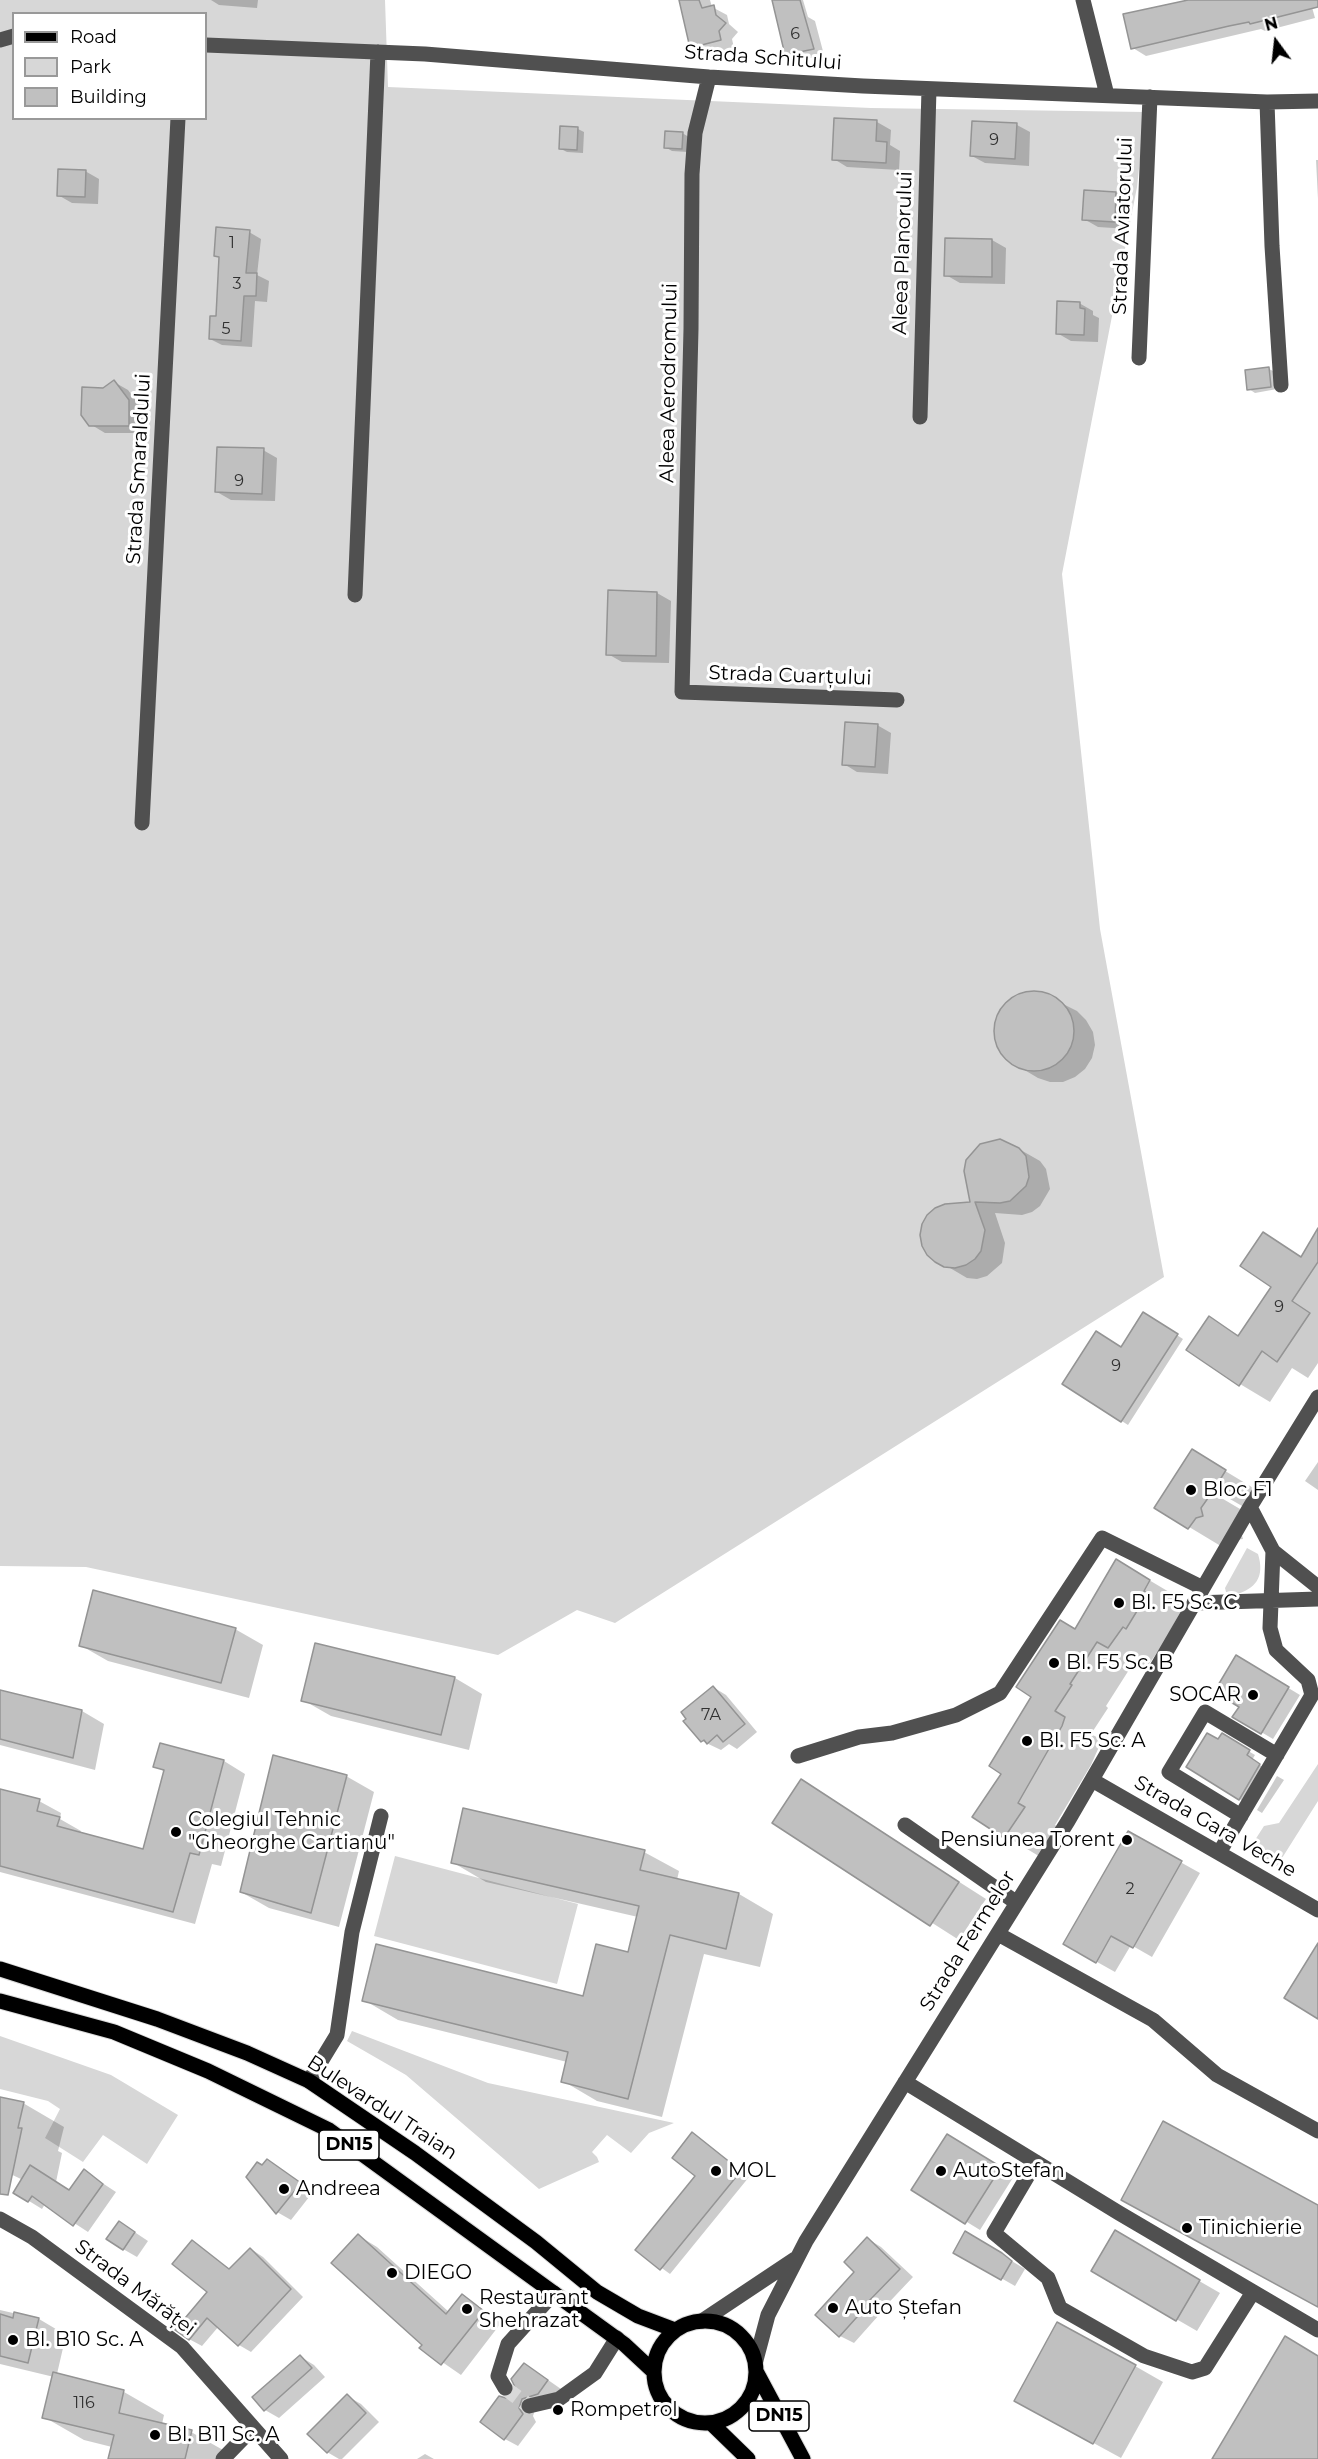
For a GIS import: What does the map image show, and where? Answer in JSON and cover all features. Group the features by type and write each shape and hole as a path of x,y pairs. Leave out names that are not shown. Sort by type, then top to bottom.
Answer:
{"main road":[{"name":"Bulevardul Traian","path":"0,1969 157,2019 247,2053 309,2082 415,2153 536,2242 597,2292 638,2316 675,2330"},
{"name":"DN15","path":"0,2001 114,2032 208,2071 329,2130 617,2338 653,2371 656,2389 665,2404 678,2416 694,2423 711,2424 725,2420 743,2407 754,2388 756,2366"},
{"name":"DN15","path":"702,2320 716,2322 736,2331 750,2347 756,2366 803,2459"},
{"path":"653,2371 656,2355 663,2341 675,2330 702,2320"},
{"name":"DN15","path":"711,2424 748,2459"}],"street":[{"path":"1083,0 1107,95"},
{"name":"Strada Schitului","path":"207,45 378,52 549,63 709,77 929,89 1267,102 1318,101"},
{"path":"355,596 378,52"},
{"name":"Aleea Aerodromului","path":"682,692 692,329 692,174 695,133 709,77"},
{"name":"Aleea Planorului","path":"920,417 929,89"},
{"name":"Strada Aviatorului","path":"1139,358 1150,97"},
{"path":"1267,102 1272,246 1281,385"},
{"name":"Strada Smaraldului","path":"142,823 178,120"},
{"name":"Strada Cuarțului","path":"682,692 897,700"},
{"name":"Strada Fermelor","path":"756,2366 768,2315 798,2257 1092,1780 1250,1507 1318,1397"},
{"path":"1250,1507 1273,1551 1318,1587"},
{"path":"798,1756 859,1737 892,1733 956,1715 1000,1693 1102,1538 1203,1588"},
{"path":"1219,1853 1312,1695 1308,1680 1275,1650 1270,1628 1273,1551"},
{"path":"1194,1603 1318,1599"},
{"path":"1241,1816 1169,1772 1205,1712 1276,1755"},
{"name":"Strada Gara Veche","path":"1092,1780 1318,1910"},
{"path":"309,2082 337,2035 352,1932 381,1816"},
{"path":"905,1825 1017,1902"},
{"path":"998,1934 1153,2020 1216,2074 1318,2131"},
{"path":"905,2082 1318,2330"},
{"path":"1036,2162 994,2233 1047,2278 1060,2308 1144,2356 1192,2372 1205,2368 1253,2292"},
{"name":"Strada Mărăței","path":"0,2219 32,2237 182,2347 281,2459"},
{"name":"Strada Fermelor","path":"702,2320 798,2257"},
{"path":"505,2388 498,2376 508,2344 554,2293"},
{"path":"529,2406 559,2400 595,2373 617,2338"},
{"path":"223,2459 253,2427"}],"green space":[{"path":"0,0 385,0 388,87 871,108 1145,112 1137,187 1062,574 1100,929 1164,1277 615,1623 577,1610 498,1655 86,1567 0,1566"},
{"path":"1247,1548 1258,1554 1259,1575 1257,1581 1248,1589 1234,1595 1226,1592 1225,1588"},
{"path":"1318,1764 1318,1801 1277,1866 1257,1855 1255,1840 1264,1826 1279,1823"},
{"path":"395,1856 578,1904 557,1984 374,1936"},
{"path":"352,2031 488,2083 674,2123 649,2133 631,2153 607,2135 592,2152 599,2162 539,2189 406,2075 347,2041"},
{"path":"0,2036 111,2075 178,2115 147,2164 103,2135 83,2162 45,2138 60,2109 48,2101 0,2089"}],"building":[{"path":"679,0 699,0 702,8 714,5 716,15 726,23 719,31 721,40 690,48"},
{"path":"772,0 800,0 814,49 785,55"},
{"path":"1188,0 1318,0 1318,7 1131,49 1123,14"},
{"path":"834,118 877,120 876,141 887,142 886,163 832,160"},
{"path":"972,121 1017,123 1015,159 970,156"},
{"path":"560,126 578,127 577,150 559,149"},
{"path":"665,131 683,132 682,149 664,148"},
{"path":"58,169 86,170 85,197 57,196"},
{"path":"1084,190 1116,192 1115,222 1082,220"},
{"path":"216,227 250,230 246,273 257,273 256,296 244,296 241,341 209,339 210,316 216,316 219,257 214,256"},
{"path":"945,238 992,239 992,277 944,276"},
{"path":"1057,301 1080,302 1080,308 1085,309 1084,335 1056,334"},
{"path":"1269,367 1271,387 1247,390 1245,370"},
{"path":"114,380 129,400 129,426 89,426 81,415 82,387 103,388"},
{"path":"217,447 264,448 262,494 215,492"},
{"path":"608,590 657,592 656,656 606,655"},
{"path":"845,722 878,724 875,767 842,765"},
{"path":"1034,991 1049,994 1062,1003 1071,1016 1074,1031 1071,1046 1062,1059 1049,1068 1034,1071 1019,1068 1006,1059 997,1046 994,1031 997,1016 1006,1003 1019,994"},
{"path":"1000,1139 1019,1148 1026,1156 1029,1177 1026,1186 1010,1201 975,1202 985,1230 981,1251 966,1265 955,1268 944,1267 927,1255 922,1246 920,1235 922,1224 935,1208 945,1204 970,1202 964,1171 966,1160 980,1144"},
{"path":"1318,1228 1318,1262 1292,1301 1310,1313 1277,1362 1262,1351 1239,1386 1186,1350 1209,1316 1238,1336 1271,1287 1240,1266 1263,1232 1301,1257"},
{"path":"1143,1312 1178,1334 1121,1422 1062,1384 1096,1331 1121,1347"},
{"name":"Bloc F1","path":"1192,1449 1226,1470 1218,1483 1220,1489 1213,1491 1201,1508 1203,1516 1196,1518 1188,1529 1154,1508"},
{"path":"1116,1559 1150,1580 1144,1591 1148,1593 1126,1629 1123,1627 1108,1648 1097,1642 1070,1684 1072,1685 1055,1711 1065,1717 1062,1726 1018,1803 1025,1807 1004,1838 972,1817 1001,1774 989,1766 1031,1697 1016,1687 1060,1620 1075,1629"},
{"path":"93,1590 236,1628 221,1683 79,1646"},
{"path":"315,1643 455,1677 441,1735 301,1701"},
{"path":"1236,1655 1289,1687 1261,1734 1232,1717 1239,1707 1214,1692"},
{"path":"713,1686 745,1724 723,1742 717,1735 707,1744 704,1740 701,1742 683,1721 686,1719 681,1712"},
{"path":"0,1690 82,1710 73,1758 0,1739"},
{"path":"1207,1733 1218,1739 1222,1733 1250,1750 1247,1755 1260,1764 1239,1800 1186,1767"},
{"name":"Colegiul Tehnic \"Gheorghe Cartianu\"","path":"160,1743 224,1760 199,1855 190,1853 173,1912 0,1866 0,1789 40,1799 37,1811 60,1817 57,1826 143,1849 164,1770 153,1767"},
{"path":"273,1755 347,1775 311,1913 240,1892"},
{"path":"801,1779 959,1882 930,1926 772,1823"},
{"path":"463,1808 645,1850 640,1870 739,1893 726,1949 670,1935 628,2099 561,2082 568,2052 362,2001 376,1944 583,1996 596,1944 628,1952 639,1906 451,1863"},
{"path":"1128,1831 1182,1861 1133,1948 1111,1936 1096,1963 1063,1944"},
{"path":"1318,1943 1318,2019 1284,1998"},
{"path":"0,2097 24,2102 18,2128 22,2128 8,2195 0,2194"},
{"path":"1163,2121 1318,2205 1318,2307 1121,2200"},
{"path":"692,2132 741,2171 660,2270 635,2250 695,2176 672,2158"},
{"path":"947,2134 1001,2167 965,2224 911,2190"},
{"path":"267,2159 301,2183 276,2214 246,2177 257,2162 262,2165"},
{"path":"30,2165 69,2190 84,2169 103,2184 73,2226 32,2196 28,2202 13,2193"},
{"path":"119,2221 135,2232 123,2250 106,2239"},
{"path":"1115,2230 1200,2280 1176,2321 1091,2271"},
{"path":"965,2231 1012,2261 1001,2280 953,2253"},
{"path":"358,2234 446,2314 462,2294 484,2311 441,2365 419,2348 422,2345 331,2263"},
{"path":"867,2237 900,2269 865,2305 866,2307 839,2337 815,2315 854,2272 844,2262"},
{"path":"192,2240 229,2269 250,2248 291,2289 238,2346 207,2318 189,2340 175,2330 207,2292 172,2264"},
{"name":"Bl. B10 Sc. A","path":"14,2312 39,2318 28,2363 0,2356 0,2314 13,2318"},
{"path":"1057,2322 1136,2365 1093,2444 1014,2401"},
{"path":"1285,2336 1318,2356 1318,2459 1212,2459"},
{"path":"300,2355 312,2368 264,2411 252,2397"},
{"path":"524,2363 548,2380 538,2394 522,2399 519,2408 523,2414 504,2440 480,2422 499,2396 506,2398 513,2393 515,2387 511,2379"},
{"path":"53,2372 124,2390 119,2413 192,2430 185,2459 108,2459 114,2435 42,2418"},
{"path":"347,2394 366,2413 327,2453 307,2434"}],"tunnel":[{"path":"505,2388 529,2406"}],"place":[{"name":"Bloc F1","path":"1191,1490"},
{"name":"Bl. F5 Sc. C","path":"1119,1603"},
{"name":"Bl. F5 Sc. B","path":"1054,1663"},
{"name":"SOCAR","path":"1253,1695"},
{"name":"Bl. F5 Sc. A","path":"1027,1741"},
{"name":"Colegiul Tehnic \"Gheorghe Cartianu\"","path":"176,1832"},
{"name":"Pensiunea Torent","path":"1127,1840"},
{"name":"MOL","path":"716,2171"},
{"name":"AutoStefan","path":"941,2171"},
{"name":"Andreea","path":"284,2189"},
{"name":"Tinichierie","path":"1187,2228"},
{"name":"DIEGO","path":"392,2273"},
{"name":"Auto Ștefan","path":"833,2308"},
{"name":"Restaurant Shehrazat","path":"467,2309"},
{"name":"Bl. B10 Sc. A","path":"13,2340"},
{"name":"Rompetrol","path":"558,2410"},
{"name":"Bl. B11 Sc. A","path":"155,2435"}]}
